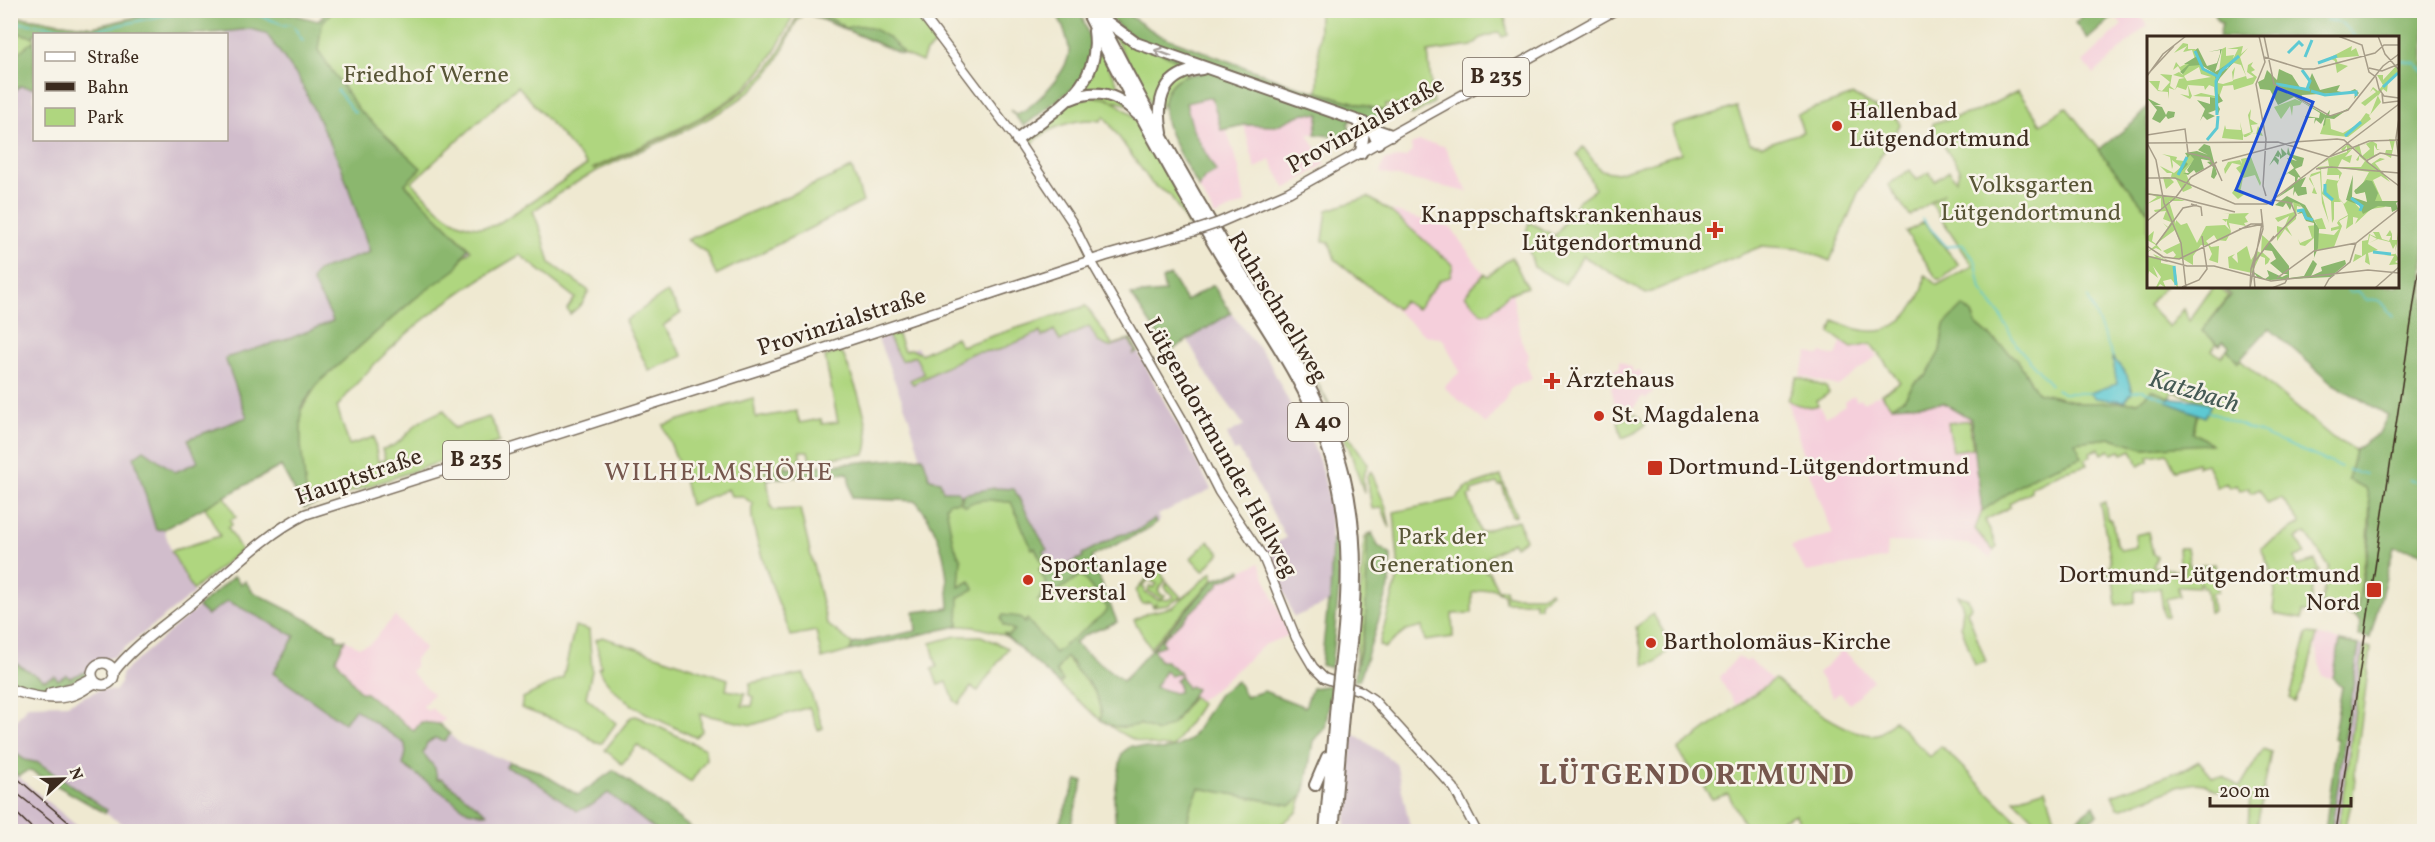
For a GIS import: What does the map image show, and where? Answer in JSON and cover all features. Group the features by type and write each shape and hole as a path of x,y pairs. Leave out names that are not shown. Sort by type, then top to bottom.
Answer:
{"highway":[{"path":"1091,12 1129,40 1356,121 1367,130 1376,144"},
{"path":"1017,140 1062,103 1084,82 1092,69 1095,40 1091,12"},
{"name":"Ruhrschnellweg","path":"1091,12 1147,128 1198,218 1289,367 1324,439 1337,481 1346,533 1344,669"},
{"name":"Ruhrschnellweg","path":"1091,12 1168,148 1301,370 1333,438 1347,486 1355,542 1355,595 1340,704 1334,831"},
{"path":"1168,148 1160,117 1163,92 1177,75 1205,68"},
{"path":"1062,103 1089,93 1106,94 1127,105 1147,128"},
{"path":"1367,130 1391,135"},
{"path":"1361,153 1367,130"},
{"name":"Ruhrschnellweg","path":"1325,831 1332,736 1340,704"},
{"path":"1315,785 1326,759 1332,736"}],"main road":[{"name":"Lütgendortmunder Hellweg","path":"919,10 1017,140 1072,222 1093,263 1170,396 1219,492 1265,560 1296,638 1313,667 1324,678 1361,691 1380,707 1454,788 1477,831"},
{"name":"Provinzialstraße","path":"659,401 1218,223 1289,192 1615,10"},
{"name":"Hauptstraße","path":"10,688 36,696 72,688 94,679 107,684 111,669 288,524 306,514 659,401"},
{"name":"Hauptstraße","path":"94,679 93,669 98,664 111,669"}],"shaded area":[{"path":"2121,11 2136,11 2147,25 2094,74 2083,62 2122,25 2115,16"},
{"path":"265,26 353,128 471,250 461,256 256,480 164,529 171,551 194,593 113,657 95,662 86,676 84,677 86,672 70,678 44,680 11,660 10,231 14,230 10,222 10,95 20,86 33,82 33,141 228,141 228,33 180,33"},
{"path":"1212,97 1221,130 1226,129 1239,168 1245,203 1215,216 1199,188 1204,178 1216,172 1193,130 1186,103"},
{"path":"1312,112 1319,114 1315,134 1308,134 1325,164 1286,189 1270,160 1255,169 1244,125 1245,117 1276,126 1296,115"},
{"path":"1419,141 1444,146 1468,192 1380,173 1384,160 1407,157 1412,152 1411,145"},
{"path":"1368,197 1389,210 1451,228 1484,274 1465,295 1490,313 1512,292 1521,340 1529,355 1526,362 1532,379 1510,388 1507,398 1486,424 1444,387 1460,372 1443,339 1425,335 1335,259 1329,242 1323,241 1327,210"},
{"path":"1087,307 1113,345 1131,339 1211,489 1158,515 1160,520 1157,523 1059,572 1052,571 959,497 932,495 908,415 878,339 897,332 904,351 917,347 920,353 952,340 958,347"},
{"path":"1231,313 1268,360 1298,420 1303,419 1322,468 1331,509 1330,602 1294,617 1270,558 1263,549 1286,538 1239,450 1234,452 1227,434 1244,425 1211,381 1188,341"},
{"path":"1842,340 1852,348 1867,343 1877,356 1838,386 1800,376 1808,352 1820,356 1822,353 1836,356"},
{"path":"1619,361 1633,368 1631,372 1640,370 1644,383 1653,393 1646,399 1643,396 1629,413 1617,416 1611,386 1619,380 1609,371 1619,368"},
{"path":"1881,394 1891,406 1944,403 1971,419 1982,511 1975,529 1994,551 1990,558 1968,544 1888,542 1887,558 1806,572 1791,546 1833,534 1809,472 1787,399 1814,407 1818,405 1826,417 1845,405 1844,402 1854,395 1857,401 1860,399 1863,402"},
{"path":"1259,563 1289,635 1264,645 1208,695 1197,701 1189,693 1179,702 1150,689 1143,658 1215,583"},
{"path":"234,576 241,584 245,581 253,592 337,635 336,639 345,640 336,659 360,692 366,693 414,731 421,722 439,724 460,744 538,771 578,795 614,770 695,831 133,831 105,813 107,810 39,763 25,760 11,750 10,728 28,705 67,704 101,689 115,691 121,683 121,674"},
{"path":"395,616 425,648 415,659 415,666 411,672 433,694 423,706 428,711 431,708 445,720 439,724 414,731 366,693 360,692 335,659 345,640 359,647 370,644"},
{"path":"2317,635 2340,641 2333,678 2322,676 2315,644"},
{"path":"2359,645 2364,646 2338,831 2331,832"},
{"path":"1843,650 1873,680 1850,704 1840,693 1833,697 1818,673"},
{"path":"1738,656 1747,662 1749,659 1773,680 1736,705 1719,678"},
{"path":"1352,732 1396,763 1411,831 1345,831"},
{"path":"10,769 29,786 83,831 11,831"}],"green space":[{"name":"Friedhof Werne","path":"165,10 280,11 322,23 332,10 787,10 794,13 766,64 739,93 700,118 592,169 663,139 711,113 733,99 753,84 773,62 797,16 801,17 797,20 774,66 748,93 729,107 684,131 587,176 533,211 550,263 589,291 582,304 570,314 567,309 575,298 520,255 468,287 398,341 337,407 349,445 374,437 378,462 385,459 382,449 398,443 420,422 444,410 454,428 489,417 496,429 499,442 304,508 281,466 256,480 319,382 471,250 404,184 266,26 33,33 33,82 20,86 11,95 11,16 93,27","holes":["518,86 587,165 496,225 470,226 448,217 412,182"]},
{"path":"165,11 280,11 318,21 324,11 332,11 322,23 318,50 358,109 421,168 405,184 468,248 456,269 413,300 319,382 301,407 301,445 306,490 313,504 304,508 281,466 164,529 156,530 134,457 144,450 175,472 198,462 188,439 247,417 225,358 291,338 333,321 312,280 317,271 370,252 341,166 299,79 266,33 250,29 214,33 33,33 33,37 17,33 11,27 10,16 93,27"},
{"path":"801,11 913,11 937,43 926,52 922,62"},
{"path":"805,11 819,11 846,28 869,27 891,40 902,52 901,54"},
{"path":"1056,11 1080,11 1091,42 1083,80 1024,126 1010,110 1016,114 1041,97 1057,78 1067,59 1068,41"},
{"path":"1104,11 1122,11 1159,35 1293,85 1384,111 1384,115 1379,117 1377,122 1382,125 1377,127 1354,115 1348,124 1352,134 1338,137 1315,134 1319,114 1304,113 1276,126 1244,125 1221,130 1212,97 1186,103 1193,130 1216,172 1204,178 1199,188 1176,148 1165,116 1164,101 1168,88 1179,78 1202,73 1136,39"},
{"path":"1319,11 1504,11 1508,35 1502,37 1499,32 1481,38 1472,46 1428,52 1433,103 1412,115 1407,105 1386,105 1384,111 1318,92"},
{"path":"2088,11 2108,11 2113,17 2088,39 2075,23"},
{"path":"2214,11 2424,11 2424,553 2394,547 2370,638 2359,636 2360,622 2356,617 2370,535 2369,503 2366,488 2348,480 2355,450 2379,433 2388,415 2333,384 2269,328 2238,362 2227,349 2229,346 2223,341 2220,345 2202,331 2231,295 2223,288 2399,288 2399,36 2219,36 2222,22 2218,21"},
{"path":"1110,29 1192,66 1156,113"},
{"path":"33,41 33,88 20,86 11,95 11,59"},
{"path":"1098,53 1102,54 1120,88 1114,87 1115,90 1119,90 1129,105 1082,92"},
{"name":"Volksgarten Lütgendortmund","path":"2018,91 2041,124 2066,107 2147,210 2147,288 2164,288 2148,305 2169,327 2184,309 2189,321 2212,288 2219,288 2229,296 2202,331 2220,345 2216,344 2212,350 2221,357 2227,349 2333,438 2355,450 2370,500 2368,540 2356,617 2340,613 2341,607 2321,603 2329,567 2306,533 2296,539 2305,554 2295,557 2297,566 2315,561 2320,571 2315,571 2310,613 2303,612 2302,619 2275,614 2273,610 2276,583 2261,548 2300,524 2282,498 2267,504 2260,489 2251,493 2249,487 2240,491 2237,485 2229,488 2226,483 2217,487 2207,464 2198,466 2197,463 2175,470 2167,453 2148,456 2149,461 2139,466 2132,450 2122,454 2120,451 2112,454 2109,450 2102,454 2099,449 2090,452 2091,456 2085,460 2087,465 2061,472 2031,487 2031,491 2009,503 2010,507 1985,520 1997,547 1994,551 1975,529 1982,511 2035,475 2082,457 2074,442 2112,438 2143,448 2210,443 2193,432 2198,414 2205,417 2211,404 2172,391 2171,398 2152,390 2138,402 2080,403 2037,392 2017,359 1976,324 1972,314 1944,325 1940,351 1926,376 1914,383 1905,398 1891,406 1881,394 1900,382 1871,344 1852,348 1830,333 1834,320 1865,331 1878,331 1892,327 1918,300 1925,275 1937,285 1973,266 1931,203 1944,193 1910,216 1888,185 1910,170 1917,180 1929,172 1935,181 1949,171 1956,180 1960,169 1933,131 1933,123 1978,111"},
{"name":"Knappschaftskrankenhaus Lütgendortmund","path":"1853,95 1897,119 1900,125 1858,193 1830,261 1801,249 1762,246 1646,294 1583,256 1565,284 1534,267 1525,236 1529,222 1555,236 1578,201 1595,189 1577,154 1583,147 1600,170 1617,173 1681,153 1672,126 1737,107 1750,143 1763,145 1803,132 1797,114"},
{"path":"1107,97 1130,113 1137,122 1195,225 1188,225 1170,195 1152,184 1104,116 1100,121 1072,122 1063,125 1037,139 1031,145 1031,140 1040,127 1068,104 1081,99"},
{"path":"2147,108 2147,210 2098,150 2133,123"},
{"path":"852,168 863,202 716,275 707,253 687,240"},
{"path":"1368,197 1390,211 1453,265 1450,277 1440,280 1417,309 1403,301 1397,309 1335,259 1329,242 1323,241 1327,210"},
{"path":"1924,222 1959,265 1942,279 1937,279 1906,232"},
{"path":"1512,257 1527,287 1508,294 1490,313 1482,313 1465,295 1484,274 1487,276"},
{"path":"1170,275 1186,301 1213,285 1231,313 1169,352 1131,295 1165,292 1162,279"},
{"path":"667,292 681,313 663,326 683,356 649,371 625,321"},
{"path":"1086,306 1113,345 1131,339 1138,352 1133,354 1135,350 1129,340 1109,347 1098,342 1089,326 1060,341 1054,330 1042,337 1040,332 999,350 972,353 913,384 910,380 924,374 915,356 901,361 888,336 897,333 904,351 911,349 921,354 956,337 961,346"},
{"path":"1963,306 1972,314 1976,324 2017,359 2037,392 2080,403 2138,402 2152,390 2171,398 2171,403 2197,414 2193,432 2211,444 2143,448 2112,438 2075,442 2082,457 2035,475 1982,511 1971,419 1944,403 1891,406 1905,398 1914,383 1926,376 1940,351 1944,325"},
{"path":"838,352 843,354 862,404 868,444 865,454 810,460 808,451 800,451 800,461 786,462 786,468 766,470 771,507 774,510 800,509 827,624 853,644 850,651 822,659 816,631 791,636 759,547 754,528 753,504 742,496 731,496 728,489 690,505 683,475 663,425 753,398 756,418 796,411 800,423 821,419 822,424 838,422 825,357"},
{"path":"1797,377 1826,387 1829,393 1817,401 1818,405 1811,407 1791,402 1788,400"},
{"path":"1316,380 1339,422 1368,464 1363,477 1364,493 1349,448"},
{"path":"1635,414 1646,424 1635,433 1622,438 1618,421"},
{"path":"1969,420 1973,448 1953,451 1948,423"},
{"path":"923,457 930,479 940,481 943,491 958,491 961,495 958,502 950,502 946,506 953,543 961,560 959,587 970,581 974,589 959,597 958,626 850,651 853,644 916,631 914,612 949,608 945,564 933,526 916,501 852,498 848,473 767,479 765,470"},
{"path":"1371,471 1386,508 1390,528 1382,508 1372,509 1367,477"},
{"name":"Park der Generationen","path":"1501,476 1516,515 1512,516 1502,485 1499,486 1497,483 1471,491 1472,495 1468,496 1480,532 1518,520 1525,540 1515,546 1512,542 1485,559 1486,572 1489,572 1498,590 1505,589 1507,596 1541,596 1550,591 1551,593 1540,602 1540,607 1535,607 1535,602 1505,602 1504,594 1491,588 1472,593 1472,613 1452,614 1453,637 1425,641 1422,627 1406,631 1384,648 1379,645 1399,573 1394,512 1456,499 1466,488"},
{"path":"994,488 1014,489 1047,550 1043,551 1053,571 1083,557 1082,554 1119,535 1135,532 1154,519 1156,522 1152,527 1091,557 1117,622 1085,635 1074,643 1123,681 1214,580 1241,570 1242,572 1219,582 1219,585 1162,640 1164,645 1153,649 1160,661 1166,661 1180,673 1171,676 1165,671 1155,687 1174,693 1179,692 1179,684 1176,681 1180,675 1187,688 1190,686 1196,689 1173,724 1157,732 1140,724 1120,727 1106,723 1101,720 1098,697 1074,668 1074,664 1066,657 1056,671 1063,681 1059,684 1003,633 1009,635 1014,630 1003,625 1001,618 1003,615 1020,617 1025,623 1027,619 1055,653 1107,611 1107,607 1081,575 1048,598 1038,601 1047,586 1039,569 1044,566 1035,548 1032,549 1011,502 983,500 966,506 961,503 963,494"},
{"name":"Sportanlage Everstal","path":"1017,495 1052,571 1057,569 1058,572 1090,557 1117,622 1084,635 1050,661 1006,636 970,626 957,626 937,499 960,500 959,497"},
{"path":"225,496 236,517 230,520 232,525 228,527 241,550 193,590 171,551 220,536 205,507"},
{"path":"2105,502 2107,517 2112,520 2116,543 2121,550 2136,547 2135,535 2148,532 2153,554 2157,557 2153,566 2185,572 2185,563 2179,563 2178,548 2187,548 2190,567 2215,564 2218,592 2211,593 2213,611 2209,612 2206,587 2202,587 2202,583 2199,583 2199,587 2178,586 2179,596 2166,599 2168,616 2164,616 2160,588 2135,591 2135,602 2116,605 2113,578 2107,576 2111,562 2100,504"},
{"path":"1372,533 1367,538 1366,623 1355,669 1364,539 1367,534"},
{"path":"1372,533 1378,546 1391,555 1390,584 1362,672 1359,680 1354,681 1366,623 1367,538"},
{"path":"1332,539 1339,540 1339,588 1331,668 1321,665 1328,603 1330,602"},
{"path":"1208,541 1220,553 1203,571 1191,558"},
{"path":"1160,569 1165,581 1158,590 1161,595 1165,595 1162,599 1148,591 1150,585 1153,588 1157,584 1151,581 1151,574"},
{"path":"1212,572 1214,579 1150,648 1134,620 1147,613 1173,607"},
{"path":"234,576 241,584 245,581 253,592 337,635 336,639 345,640 336,659 360,692 366,693 414,731 421,722 439,724 450,734 445,741 435,738 427,743 423,753 435,768 437,779 442,779 488,814 468,811 403,765 406,753 405,744 355,709 344,723 273,673 295,636 228,601 207,615 198,607"},
{"path":"1149,576 1142,587 1145,589 1144,592 1158,600 1167,600 1174,597 1165,587 1167,582 1181,597 1168,605 1154,607 1157,603 1153,607 1151,603 1142,604 1136,591"},
{"path":"1958,595 1968,599 1971,607 1967,611 1986,662 1975,665 1961,626 1963,608"},
{"path":"1653,614 1669,641 1665,645 1669,650 1656,662 1645,665 1636,627"},
{"path":"575,626 589,630 592,671 586,697 616,723 602,743 596,743 578,729 521,708 523,698 563,678"},
{"path":"2307,634 2317,635 2305,681 2295,702 2290,698"},
{"path":"956,636 981,636 1008,648 978,691 971,687 959,704 954,700 947,682 938,685 932,669 937,667 931,643"},
{"path":"602,637 728,679 726,690 745,693 742,706 752,706 754,697 749,695 750,683 804,674 823,728 818,730 809,707 752,725 700,714 702,731 695,737 640,710 616,692 598,668 601,667 596,640"},
{"path":"2340,641 2359,645 2331,831 2325,831 2337,740 2333,739 2342,687 2333,678"},
{"path":"2364,646 2371,648 2355,783 2345,831 2338,831"},
{"path":"1066,657 1099,697 1103,707 1101,720 1059,684 1063,681 1056,671"},
{"path":"10,660 44,680 55,676 58,680 66,675 70,678 87,671 84,677 66,684 48,687 29,686 11,680"},
{"path":"1775,679 1795,696 1841,725 1870,734 1880,733 1894,720 1930,757 1941,746 2027,831 1805,831 1795,814 1759,831 1748,831 1728,794 1712,799 1678,750"},
{"path":"1237,681 1246,697 1264,691 1305,707 1312,688 1332,685 1325,728 1313,741 1302,797 1291,805 1199,788 1189,811 1187,831 1116,831 1114,798 1122,753 1131,746 1163,750 1190,740 1219,694"},
{"path":"1193,696 1201,704 1173,747 1140,742 1110,726 1173,724"},
{"path":"636,716 705,749 706,759 691,782 637,745 622,764 605,750 631,717"},
{"path":"2263,749 2271,752 2256,831 2250,831 2248,827 2250,796 2216,791 2205,784 2195,783 2177,787 2122,808 2118,808 2112,795 2185,769 2199,761 2212,777 2223,777 2240,787"},
{"path":"11,750 25,760 39,763 107,810 105,813 33,772 27,771 18,776 11,769"},
{"path":"509,762 538,771 578,795 614,770 695,831 657,831 608,793 592,805 577,811 526,775 506,767"},
{"path":"1077,780 1083,781 1069,831 1056,831"},
{"path":"1306,784 1298,811 1273,831 1187,831 1189,811 1199,788 1291,805 1302,797"},
{"path":"2046,789 2057,825 2046,831 2014,799"},
{"path":"2094,805 2098,815 2090,821 2087,831 2063,831"}],"water":[{"path":"2112,356 2127,375 2132,392 2125,401 2095,398 2089,393 2117,384"},
{"path":"2171,398 2211,404 2205,417 2170,403 2167,400"}],"waterway":[{"path":"10,22 92,31 161,16 207,10"},
{"path":"230,10 239,10"},
{"path":"244,10 285,25 291,24"},
{"path":"2326,20 2340,23 2354,36"},
{"path":"294,27 303,41"},
{"path":"2399,60 2416,63 2424,72"},
{"path":"337,90 355,113"},
{"path":"1922,219 1947,247 1963,244 1976,262 1981,290 2001,316 2017,346 2051,385"},
{"path":"2348,288 2349,292 2358,291 2367,300 2381,302 2393,317"},
{"name":"Katzbach","path":"2088,298 2113,357"},
{"path":"2056,389 2063,393 2090,393"},
{"name":"Katzbach","path":"2131,392 2142,390 2168,400"},
{"name":"Katzbach","path":"2207,411 2341,467"},
{"name":"Katzbach","path":"2348,470 2366,474"},
{"name":"Katzbach","path":"2409,480 2424,484"}],"railway":[{"path":"2336,832 2424,235"},
{"path":"10,772 80,832"},
{"path":"10,788 62,829"},
{"path":"10,807 36,832"}],"place":[{"name":"Hallenbad Lütgendortmund","path":"1837,126"},
{"name":"Knappschaftskrankenhaus Lütgendortmund","path":"1715,230"},
{"name":"Ärztehaus","path":"1552,381"},
{"name":"St. Magdalena","path":"1599,416"},
{"name":"Dortmund-Lütgendortmund","path":"1655,468"},
{"name":"Sportanlage Everstal","path":"1028,580"},
{"name":"Dortmund-Lütgendortmund Nord","path":"2374,590"},
{"name":"Bartholomäus-Kirche","path":"1651,643"}],"district":[{"name":"WILHELMSHÖHE","path":"719,473"},
{"name":"LÜTGENDORTMUND","path":"1697,776"}]}
